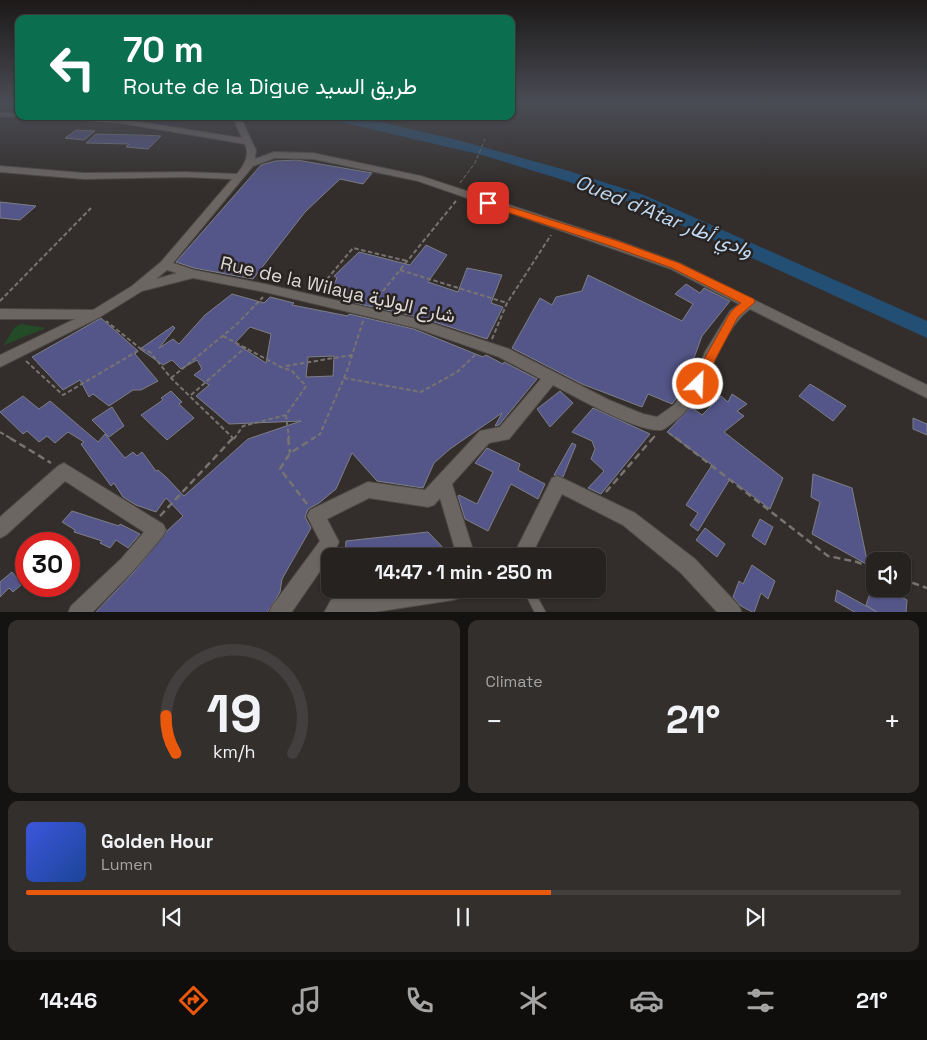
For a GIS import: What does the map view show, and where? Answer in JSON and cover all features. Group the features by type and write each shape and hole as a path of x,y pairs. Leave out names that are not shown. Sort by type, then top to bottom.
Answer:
{"street":[{"path":"179,131 249,142"},
{"path":"244,131 252,150 250,164"},
{"path":"0,361 96,314 136,289 165,265 250,164 274,155 313,156 421,179 675,266 927,392"},
{"path":"0,170 29,169 94,176 210,174 239,177"},
{"name":"Rue de la Wilaya شارع الولاية","path":"165,265 193,274 417,323 504,353 604,404 658,425"},
{"path":"136,289 193,274"},
{"path":"658,425 679,410 698,384 710,356 734,314 750,302"},
{"path":"0,314 96,314"},
{"path":"279,612 330,542 316,516 368,490 428,500 485,436 504,434 550,377"},
{"path":"0,529 64,471 158,530 128,564 78,612"},
{"path":"443,482 464,548"},
{"path":"526,548 558,484 629,519 680,560 732,612"},
{"path":"334,612 338,607 409,598"}],"lane":[{"path":"533,598 541,612"}],"path":[{"path":"316,516 280,469 290,453 320,434 344,378 366,312 458,193 462,178 475,163 485,139"},
{"path":"0,301 91,208"},
{"path":"344,378 421,392 457,372 485,347 507,303 558,225"},
{"path":"311,299 353,248 407,261"},
{"path":"400,270 507,303"},
{"path":"171,378 223,336 271,290"},
{"path":"96,314 141,349 150,352 171,378 191,395 234,439"},
{"path":"223,336 282,367 286,367 300,376 306,386 286,415 290,453"},
{"path":"191,395 246,347"},
{"path":"16,353 63,394 141,349"},
{"path":"282,367 352,355"},
{"path":"151,526 234,439 243,426 286,415"},
{"path":"596,503 658,425 828,556 866,566"},
{"path":"0,432 64,471"},
{"path":"911,582 927,588"}],"green space":[{"path":"21,324 46,328 4,345 14,328"}],"building":[{"path":"75,131 95,131 84,140 65,138"},
{"path":"96,134 161,136 148,149 126,147 129,144 86,143"},
{"path":"297,160 372,173 363,184 340,179 305,212 253,279 194,268 176,262 261,165 275,161"},
{"path":"0,202 36,206 20,220 0,218"},
{"path":"426,245 447,255 428,282 458,292 467,268 502,275 491,303 503,307 487,339 422,318 355,303 356,299 331,290 337,278 334,276 359,252 410,265"},
{"path":"588,275 682,321 693,304 675,294 686,284 700,293 704,288 730,301 702,336 682,391 672,404 648,394 642,407 582,384 512,348 540,298 552,305 556,297 582,291"},
{"path":"232,294 264,303 270,297 294,303 292,305 348,316 349,314 414,329 483,357 486,355 503,364 504,362 537,379 499,425 495,426 502,413 450,449 434,463 423,488 377,481 352,453 336,489 319,503 308,509 305,517 311,528 282,579 280,592 268,612 96,612 135,571 167,531 183,516 166,498 156,512 136,505 123,497 114,483 111,486 98,468 81,444 84,442 68,432 55,443 47,436 39,442 27,431 23,434 0,412 23,396 39,409 50,401 98,442 105,434 125,458 133,452 137,456 142,452 156,471 158,470 166,477 184,496 248,439 301,421 229,424 196,396 209,385 194,375 202,369 197,360 181,369 172,360 163,365 140,349 173,326 175,328 159,348 173,339 179,344 205,315","holes":["250,327 271,334 266,363 235,343","334,356 333,376 306,377 308,357"]},
{"path":"101,318 138,351 135,354 158,381 141,390 133,390 109,406 93,394 89,397 80,380 63,390 32,357"},
{"path":"810,384 846,406 833,421 799,396"},
{"path":"171,391 182,402 179,404 194,418 167,440 141,415 163,400 161,398"},
{"path":"560,391 573,403 550,427 537,409"},
{"path":"732,394 747,404 737,411 744,416 724,432 783,478 770,509 730,479 698,531 690,525 698,513 686,505 712,465 667,432 691,407 702,415 721,396 728,402"},
{"path":"112,407 124,426 109,437 92,420"},
{"path":"593,408 650,434 601,494 588,488 604,471 591,459 595,449 592,441 572,432"},
{"path":"913,418 927,424 927,435 913,429"},
{"path":"572,443 576,445 563,477 554,475"},
{"path":"487,448 520,464 518,470 545,484 538,499 511,484 488,531 465,519 458,496 477,504 493,472 475,463"},
{"path":"813,474 852,488 866,555 866,564 812,534 820,502 811,497"},
{"path":"72,511 119,526 120,524 140,534 128,548 116,540 110,548 100,543 102,541 80,534 80,532 74,532 75,530 62,522"},
{"path":"760,519 773,527 765,545 752,536"},
{"path":"705,528 725,544 717,557 696,540"},
{"path":"428,532 443,548 346,548 346,541"},
{"path":"752,565 775,581 768,599 761,593 754,612 741,606 733,597 739,581 743,584"},
{"path":"12,572 15,576 15,590 13,592 9,588 0,597 0,582"},
{"path":"837,590 877,612 854,612 835,601"},
{"path":"869,597 902,597 907,600 906,612 877,612 866,605"}],"waterway":[{"name":"Oued d'Atar وادي أطار","path":"400,131 487,152 563,174 638,199 927,330"}],"route":[{"path":"488,203 615,244 675,266 750,302 734,314 710,356 698,384"}]}
